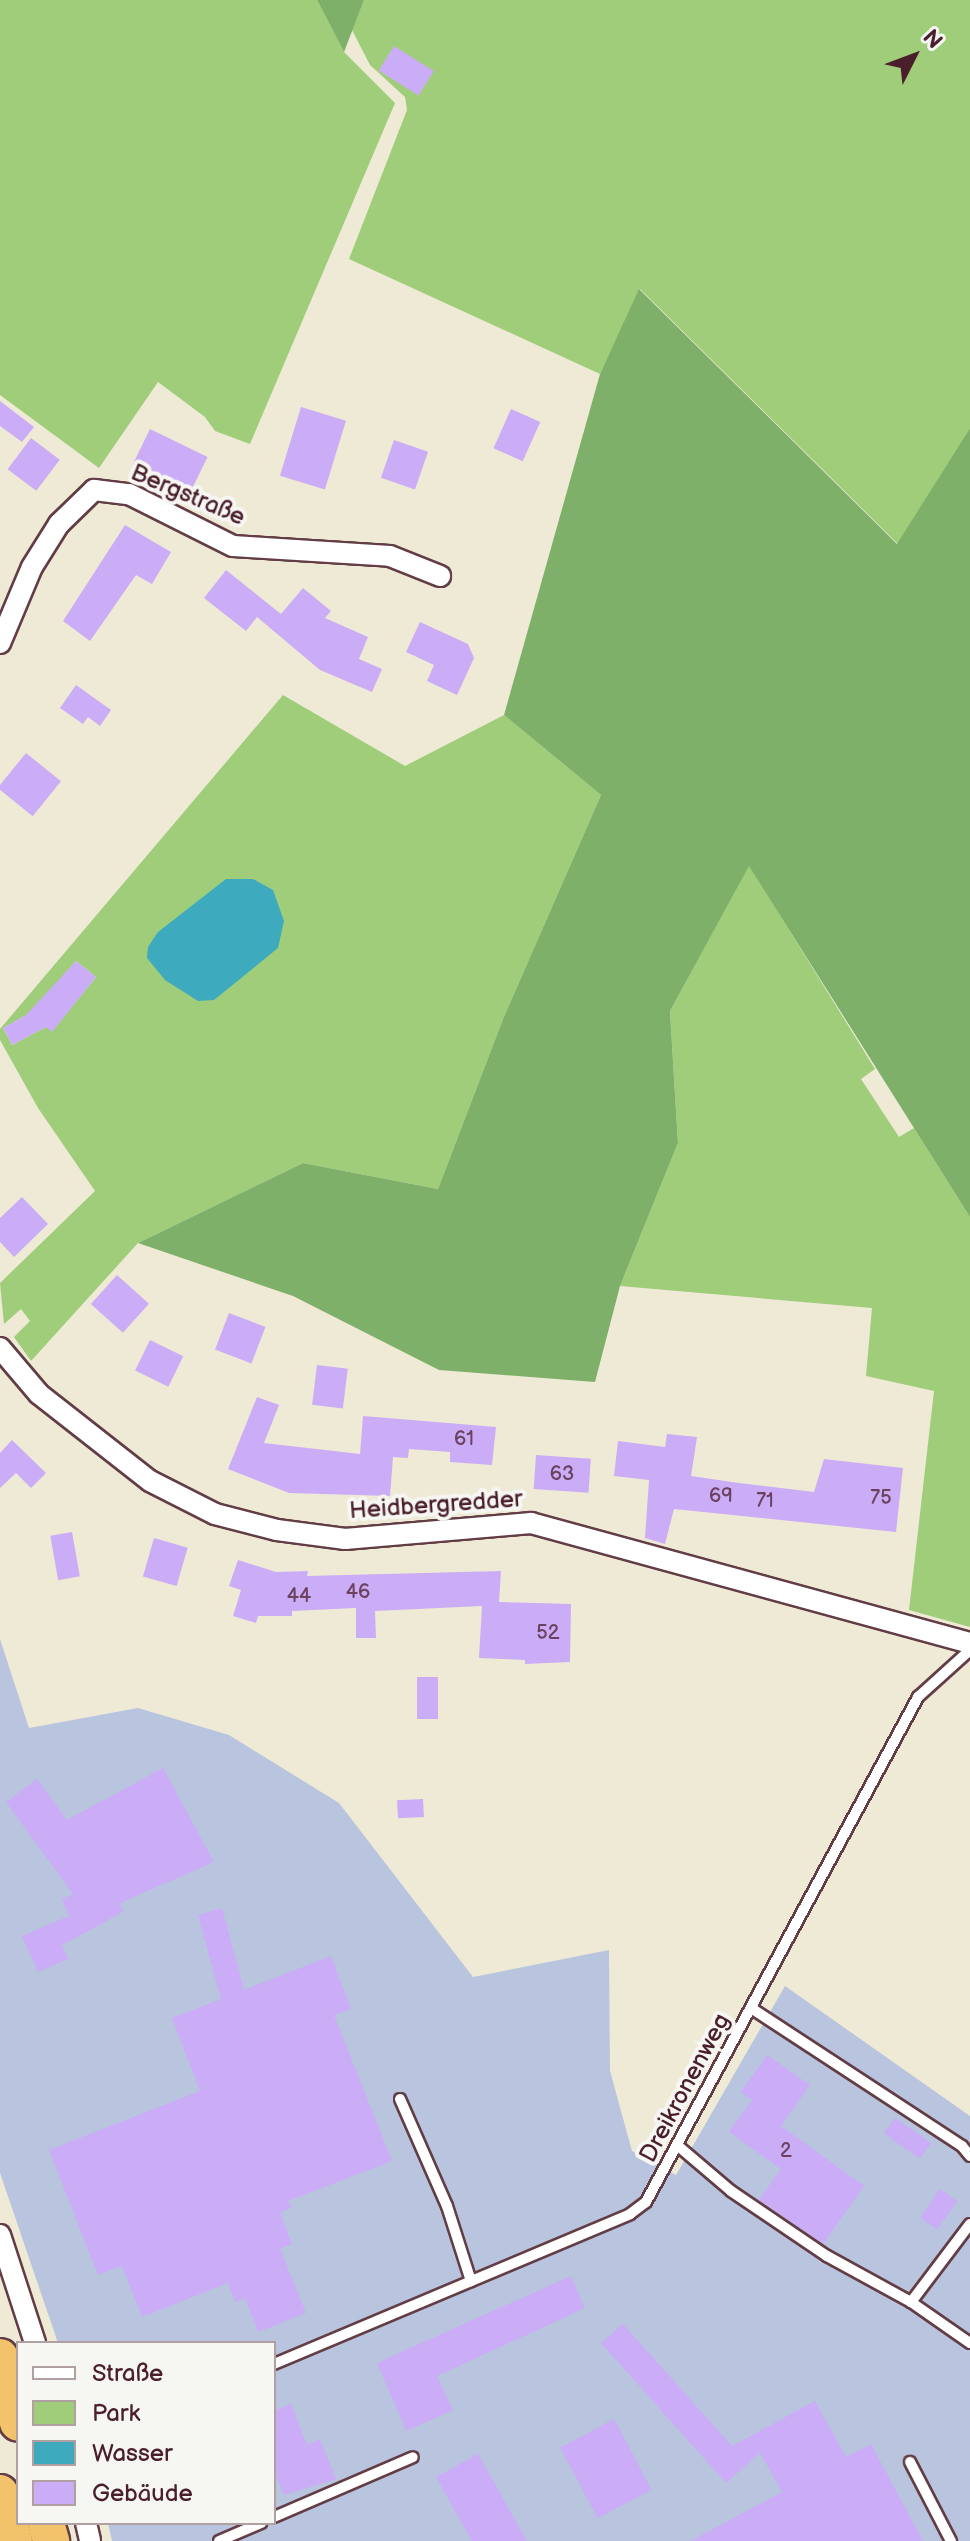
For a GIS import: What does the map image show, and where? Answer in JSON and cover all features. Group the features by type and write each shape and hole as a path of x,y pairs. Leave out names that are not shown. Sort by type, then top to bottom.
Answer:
{"highway":[{"path":"0,2357 16,2416"},
{"path":"0,2493 14,2541"}],"street":[{"name":"Bergstraße","path":"0,643 5,614 32,567 59,524 94,490 129,494 233,546 390,556 440,576"},
{"name":"Heidbergredder","path":"1,1354 39,1394 150,1481 215,1514 277,1530 345,1539 531,1523 970,1643"},
{"path":"0,2235 34,2341"}],"lane":[{"name":"Dreikronenweg","path":"276,2363 630,2214 646,2202 918,1697 970,1650"},
{"path":"751,2008 962,2146 970,2156"},
{"path":"400,2099 447,2206 471,2281"},
{"path":"677,2145 731,2191 827,2256 911,2302 970,2343"},
{"path":"911,2302 970,2224"},
{"path":"276,2516 413,2457"},
{"path":"910,2462 951,2541"},
{"path":"219,2541 256,2525"}],"shaded area":[{"path":"0,1639 29,1728 138,1708 229,1735 339,1803 473,1977 609,1950 610,2071 632,2151 676,2175 785,1986 970,2116 970,2541 112,2541 108,2525 276,2525 276,2341 57,2341 0,2173"}],"green space":[{"path":"0,0 317,0 344,52 395,103 250,444 215,431 205,417 158,382 99,468 0,395"},
{"path":"317,0 364,0 344,52"},
{"path":"364,0 970,0 970,428 898,544 640,289 600,374 349,259 407,110 405,97 370,65 352,30"},
{"path":"639,289 897,544 970,428 970,1217 749,866 670,1011 678,1143 620,1286 595,1382 439,1370 293,1296 138,1243 303,1163 438,1189 503,1019 601,795 504,715 600,374"},
{"path":"283,695 405,766 504,715 601,795 503,1019 438,1189 303,1163 138,1243 31,1361 14,1337 30,1321 21,1309 4,1324 0,1283 95,1191 38,1108 0,1040 0,1029","holes":["76,961 96,977 52,1031 46,1027 12,1045 3,1028 30,1013"]},
{"path":"749,865 875,1069 861,1079 899,1137 914,1128 970,1217 970,1627 909,1610 934,1391 866,1376 872,1308 620,1286 678,1143 670,1011"}],"water":[{"path":"226,879 253,879 273,890 284,921 278,948 214,1000 198,1001 165,980 147,958 148,947 158,932"}],"building":[{"path":"394,46 434,71 418,95 379,71"},
{"path":"0,401 34,427 22,442 0,426"},
{"path":"301,407 346,421 325,490 280,476"},
{"path":"511,409 540,422 523,461 494,448"},
{"path":"150,429 208,457 190,493 132,465"},
{"path":"31,438 60,460 36,491 8,469"},
{"path":"394,440 428,452 415,490 381,478"},
{"path":"125,525 171,552 152,584 136,575 90,641 63,621"},
{"path":"226,570 281,614 303,588 331,611 325,618 368,637 359,659 382,669 372,692 320,670 257,617 246,631 204,598"},
{"path":"420,622 468,644 474,658 457,695 427,681 434,665 406,652"},
{"path":"76,685 111,710 100,726 88,717 83,724 60,708"},
{"path":"26,753 61,781 33,816 0,790 0,785"},
{"path":"76,961 96,977 52,1032 46,1027 12,1045 3,1028 26,1015"},
{"path":"22,1197 48,1224 14,1257 0,1242 0,1218"},
{"path":"117,1275 149,1304 123,1333 91,1304"},
{"path":"229,1313 265,1327 251,1363 215,1349"},
{"path":"150,1340 183,1356 168,1387 135,1371"},
{"path":"317,1365 348,1369 343,1408 312,1405"},
{"path":"257,1397 279,1405 264,1443 360,1454 363,1416 496,1427 492,1465 450,1462 450,1452 409,1449 408,1458 393,1457 390,1496 289,1493 228,1469"},
{"path":"667,1434 697,1437 691,1476 739,1483 814,1492 824,1459 903,1468 896,1532 674,1509 665,1544 645,1538 649,1480 614,1476 618,1441 665,1447"},
{"path":"12,1440 46,1473 31,1488 16,1473 0,1488 0,1453"},
{"path":"536,1455 591,1459 588,1493 534,1489"},
{"path":"72,1532 80,1576 58,1580 50,1536"},
{"path":"154,1538 188,1548 177,1586 143,1576"},
{"path":"238,1560 276,1572 308,1571 307,1576 501,1571 499,1602 571,1604 570,1662 525,1664 525,1660 479,1658 482,1606 375,1611 376,1638 356,1638 356,1608 292,1611 292,1616 258,1616 256,1623 233,1616 241,1590 229,1586"},
{"path":"417,1677 438,1677 438,1719 417,1719"},
{"path":"163,1768 214,1862 120,1903 123,1912 62,1945 68,1959 38,1972 22,1936 69,1916 62,1899 73,1894 6,1802 37,1779 67,1820"},
{"path":"423,1799 424,1817 398,1818 397,1800"},
{"path":"222,1908 244,1990 331,1956 351,2009 334,2015 392,2161 288,2201 291,2208 280,2213 292,2244 280,2249 306,2313 258,2332 245,2298 235,2302 228,2283 142,2317 122,2266 98,2275 49,2150 200,2091 172,2018 221,1999 198,1915"},
{"path":"767,2055 810,2085 781,2126 864,2186 823,2244 759,2200 781,2169 729,2132 752,2100 741,2092"},
{"path":"895,2118 931,2143 920,2159 884,2134"},
{"path":"940,2189 957,2201 937,2230 920,2218"},
{"path":"571,2276 585,2308 437,2376 453,2410 406,2431 377,2363"},
{"path":"623,2324 732,2446 815,2401 846,2457 871,2444 923,2541 691,2541 782,2492 760,2453 726,2483 601,2343"},
{"path":"291,2404 307,2445 320,2439 336,2479 284,2495 276,2476 276,2410"},
{"path":"614,2419 652,2490 598,2518 560,2448"},
{"path":"478,2454 527,2541 472,2541 436,2477"}]}
